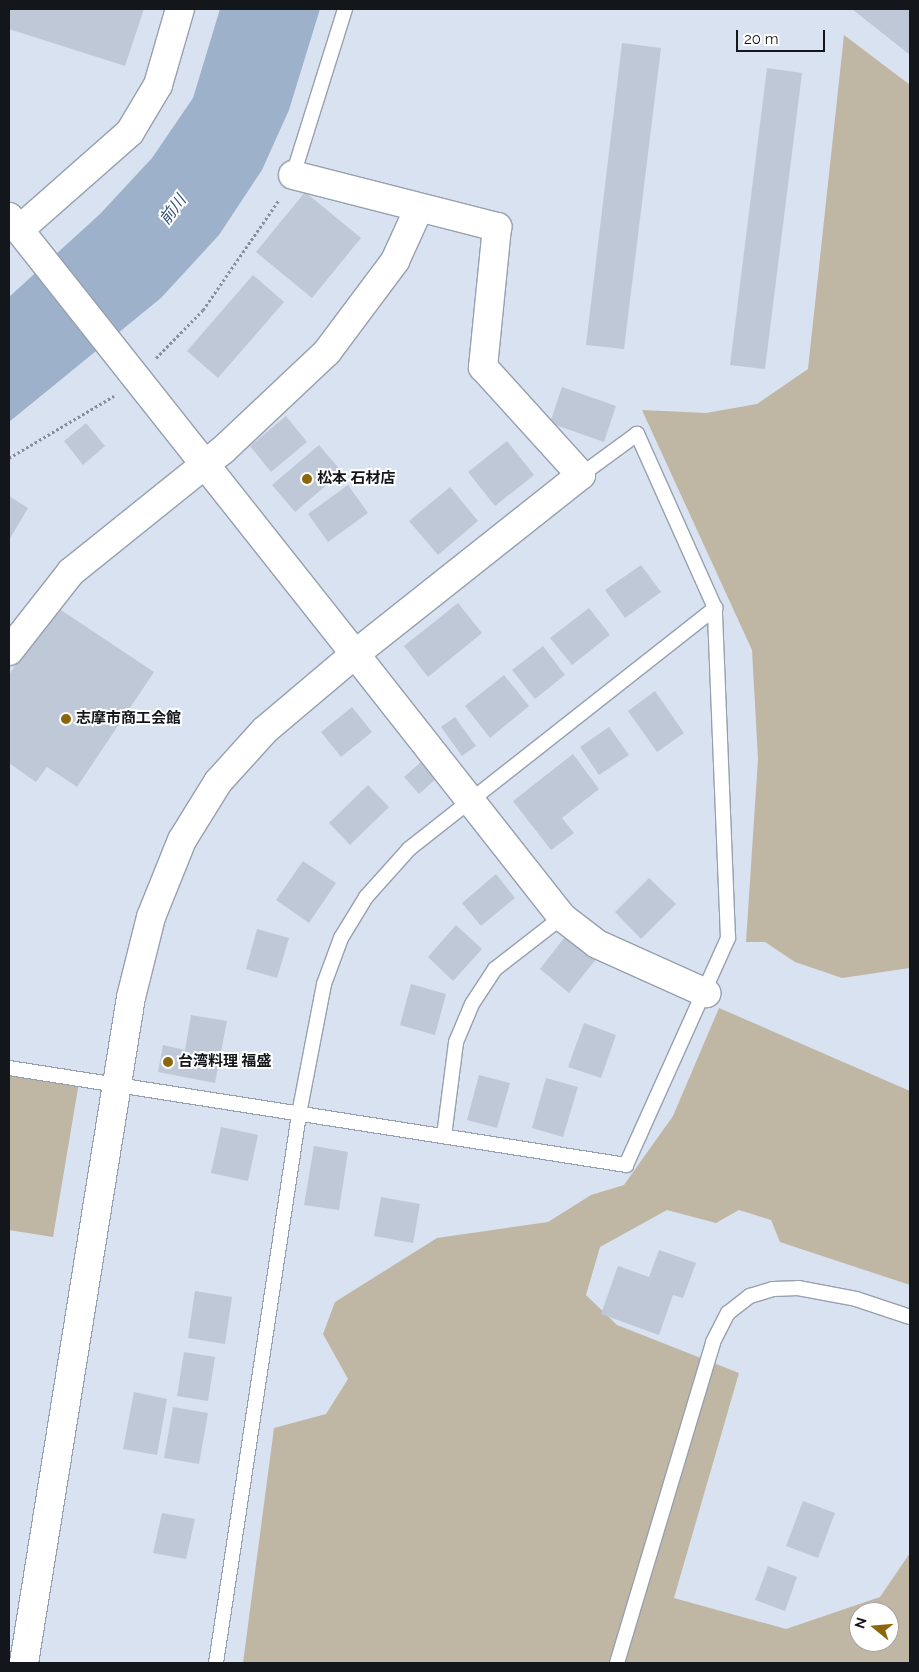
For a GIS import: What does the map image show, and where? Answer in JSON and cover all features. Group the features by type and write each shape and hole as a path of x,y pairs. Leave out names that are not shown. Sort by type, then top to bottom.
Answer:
{"street":[{"path":"180,9 158,85 130,132 18,229 562,917 597,944 706,994"},
{"path":"24,1663 131,997 151,917 182,840 218,782 265,730 355,654 581,475 483,367 497,227 293,175"},
{"path":"9,651 71,572 202,464 223,450 327,352 395,261 419,208"}],"lane":[{"path":"293,175 345,9"},
{"path":"9,1068 626,1165 706,994 728,938 715,608 637,434 581,475"},
{"path":"216,1663 300,1114 324,984 341,938 366,896 409,849 715,608"},
{"path":"444,1136 456,1042 472,1004 495,968 562,917"},
{"path":"617,1663 713,1342 728,1313 750,1296 773,1289 798,1288 856,1299 910,1317"}],"path":[{"path":"9,458 135,376 203,310 293,175"}],"shaded area":[{"path":"844,35 910,85 910,968 842,978 795,962 765,942 746,942 758,759 752,650 642,410 706,413 757,404 808,369"},
{"path":"719,1008 910,1091 910,1285 780,1242 771,1220 739,1210 716,1223 667,1210 600,1247 586,1295 617,1325 739,1373 674,1598 786,1629 849,1608 849,1652 899,1652 899,1602 865,1602 880,1597 910,1553 910,1663 243,1663 274,1428 326,1414 348,1379 323,1334 335,1302 437,1238 548,1222 591,1195 624,1185 673,1116"},
{"path":"9,1072 79,1082 53,1237 9,1230"}],"water":[{"name":"前川","path":"220,9 320,9 289,110 262,170 219,235 161,298 9,422 9,297 100,214 152,158 193,98"}],"building":[{"path":"9,9 144,9 125,66 9,29"},
{"path":"852,9 910,9 910,55"},
{"path":"622,43 661,48 624,349 586,345"},
{"path":"767,68 802,73 765,369 730,365"},
{"path":"305,192 361,238 312,298 256,252"},
{"path":"253,275 284,302 218,378 187,351"},
{"path":"562,387 616,406 604,442 550,423"},
{"path":"286,416 307,442 271,472 250,446"},
{"path":"86,423 105,446 83,465 64,441"},
{"path":"507,441 534,475 495,506 468,472"},
{"name":"松本 石材店","path":"319,445 342,472 295,512 272,485"},
{"path":"348,485 368,513 328,542 308,514"},
{"path":"450,487 478,521 438,555 409,521"},
{"path":"9,496 28,508 9,540"},
{"path":"641,565 661,592 625,618 605,590"},
{"path":"458,603 482,633 428,677 404,646"},
{"name":"志摩市商工会館","path":"55,606 154,672 77,787 47,767 36,782 9,763 9,675"},
{"path":"589,608 610,635 572,665 550,638"},
{"path":"543,646 565,675 535,699 512,670"},
{"path":"504,675 529,706 490,738 465,706"},
{"path":"655,691 684,733 657,752 628,711"},
{"path":"352,707 372,732 341,757 321,732"},
{"path":"455,717 476,746 462,756 441,727"},
{"path":"609,727 629,755 599,775 580,747"},
{"path":"573,754 599,789 562,818 574,833 551,850 513,801"},
{"path":"422,761 437,778 419,794 404,777"},
{"path":"368,785 389,807 350,845 329,823"},
{"path":"303,861 336,883 309,923 276,900"},
{"path":"496,874 515,898 481,926 462,903"},
{"path":"649,878 676,904 641,939 615,912"},
{"path":"456,925 482,949 453,981 428,957"},
{"path":"257,929 289,938 277,978 246,969"},
{"path":"567,934 597,958 569,993 540,969"},
{"path":"411,984 446,994 435,1035 400,1025"},
{"path":"191,1015 227,1021 215,1083 158,1072 163,1045 185,1050"},
{"path":"584,1023 616,1035 601,1078 568,1067"},
{"path":"479,1075 510,1083 497,1128 467,1120"},
{"path":"546,1078 578,1087 563,1137 532,1128"},
{"path":"221,1127 258,1135 248,1181 211,1173"},
{"path":"314,1146 348,1152 339,1210 304,1205"},
{"path":"381,1197 420,1204 413,1243 374,1236"},
{"path":"659,1250 696,1263 683,1298 673,1295 659,1335 601,1314 618,1266 649,1277"},
{"path":"195,1291 232,1297 225,1344 188,1338"},
{"path":"184,1352 215,1357 208,1401 177,1396"},
{"path":"134,1392 167,1399 157,1455 123,1449"},
{"path":"173,1407 208,1413 199,1464 164,1458"},
{"path":"803,1501 835,1513 818,1558 786,1546"},
{"path":"162,1513 195,1519 186,1559 153,1553"},
{"path":"768,1566 797,1577 785,1611 755,1600"}],"place":[{"name":"松本 石材店","path":"307,479"},
{"name":"志摩市商工会館","path":"66,719"},
{"name":"台湾料理 福盛","path":"168,1062"}]}
